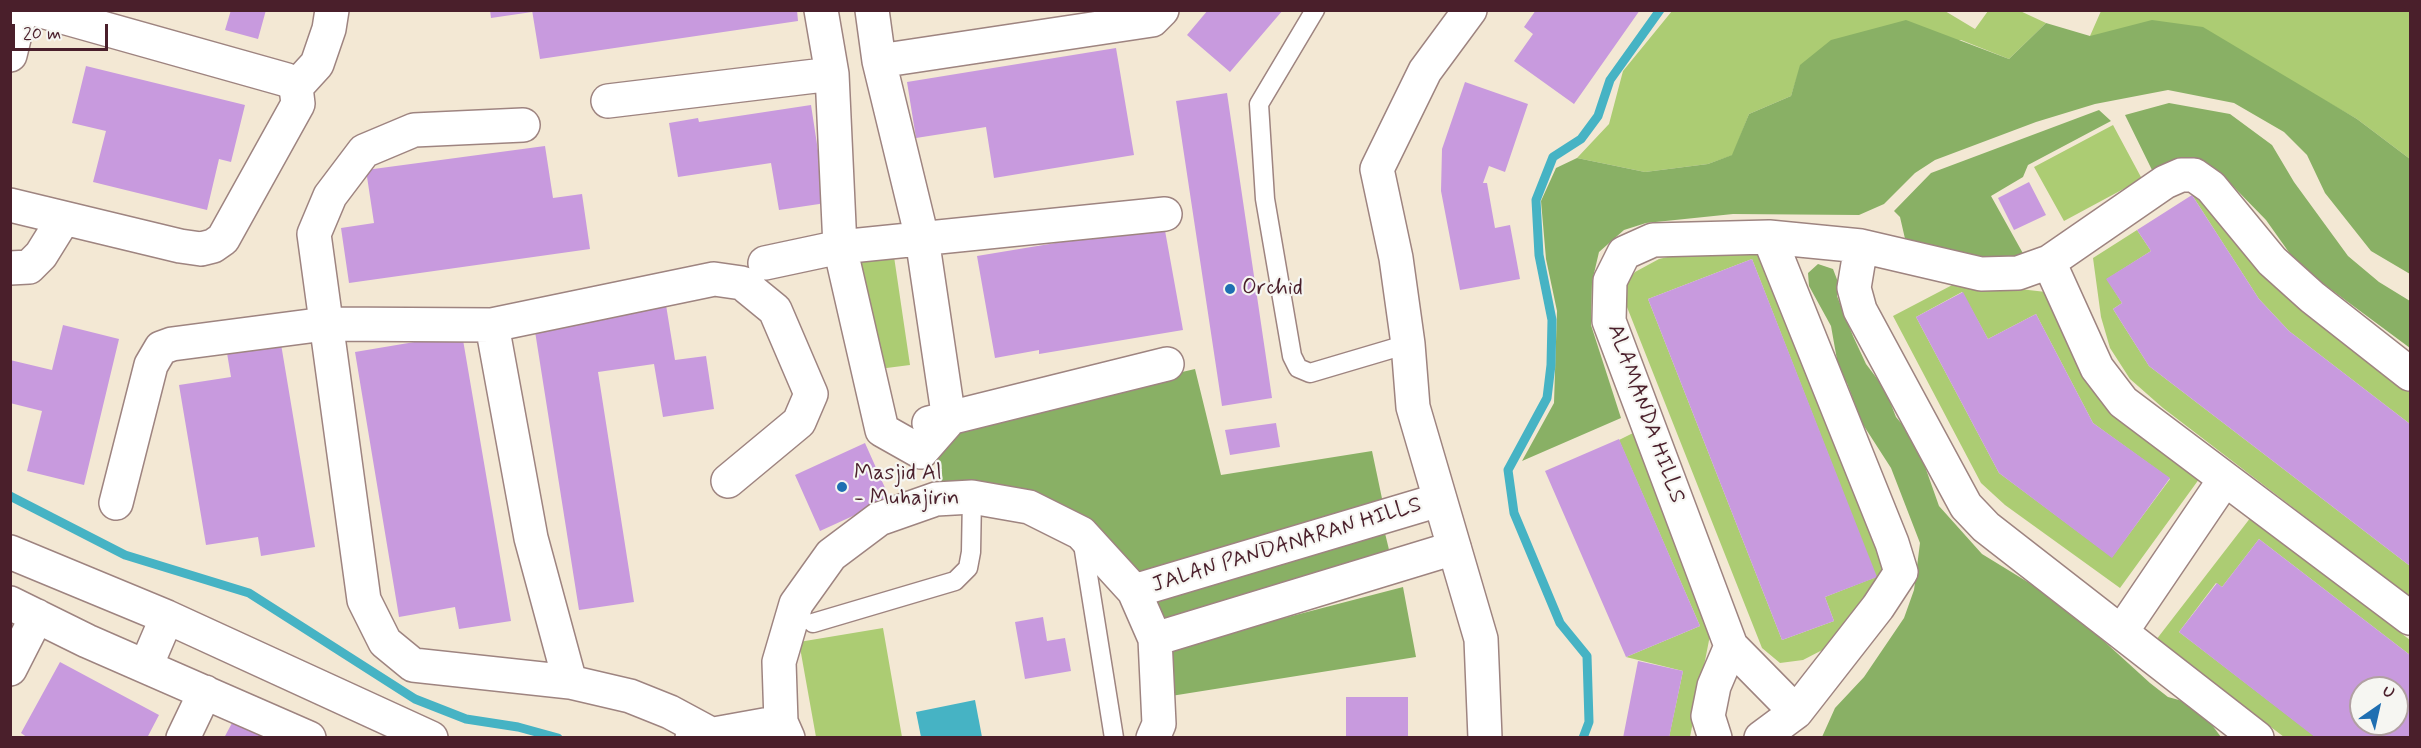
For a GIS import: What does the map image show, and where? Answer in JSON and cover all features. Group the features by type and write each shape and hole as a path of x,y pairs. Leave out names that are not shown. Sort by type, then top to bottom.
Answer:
{"street":[{"path":"10,55 21,10"},
{"path":"38,10 286,80 296,87"},
{"path":"10,205 180,246 201,249 213,246 223,239 292,118 297,104 296,87 317,64 330,29 332,10"},
{"path":"821,10 832,74 840,247 882,430 921,452 936,500"},
{"path":"872,10 879,61 922,238 949,420 921,452"},
{"path":"1470,10 1425,71 1377,169 1396,258 1408,344 1413,407 1481,639 1485,738"},
{"path":"879,61 1157,15"},
{"path":"608,101 832,74"},
{"path":"523,125 414,130 364,151 330,196 314,234 364,600 385,642 413,665 570,682 630,696 670,712 701,735 784,730"},
{"name":"ALAMANDA HILLS","path":"1796,712 1731,646 1609,321 1610,281 1624,253 1653,240 1769,237 1861,246 1981,274 2018,273 2049,262 2164,182 2181,175 2194,176 2211,187 2272,261 2312,297 2410,374"},
{"path":"765,263 840,247 1165,214"},
{"path":"10,268 29,267 41,255 64,218"},
{"path":"1761,738 1796,712 1878,607 1901,572 1892,543 1769,237"},
{"path":"1861,246 1854,288 1860,310 1966,506 1986,526 2257,738"},
{"path":"2049,262 2097,368 2123,402 2410,618"},
{"path":"116,503 151,365 161,348 172,344 325,324 492,325 714,279 742,283 775,310 811,393 799,422 728,481"},
{"path":"492,325 531,538 570,682"},
{"path":"882,430 949,420 1167,364"},
{"path":"2122,631 2225,479"},
{"name":"JALAN PANDANARAN HILLS","path":"784,730 779,662 796,604 831,555 879,519 936,500 972,497 1029,507 1081,533 1134,591 1155,639 1159,724 1153,738"},
{"name":"JALAN PANDANARAN HILLS","path":"1134,591 1440,500"},
{"path":"1155,639 1454,548"},
{"path":"10,552 167,617 431,738"},
{"path":"87,641 114,596"},
{"path":"10,669 24,610 87,641 309,738"},
{"path":"146,666 167,617"},
{"path":"1715,738 1708,716 1714,686 1731,646"},
{"path":"183,738 206,692"}],"lane":[{"path":"1315,10 1259,104 1265,199 1292,356 1298,368 1310,372 1408,344"},
{"path":"813,623 955,581 968,568 971,552 972,497"},
{"path":"1081,533 1114,738"}],"green space":[{"path":"2018,10 2046,23 2009,59 1961,40 1801,65 1791,96 1749,114 1733,155 1708,164 1645,172 1577,158 1609,124 1623,71 1672,11 1945,11 1975,29 1988,11"},
{"path":"2101,11 2410,11 2410,159 2357,119 2282,76 2090,36"},
{"path":"1906,20 2009,59 2046,23 2090,36 2152,20 2203,27 2357,119 2410,159 2410,274 2371,251 2325,193 2307,155 2284,132 2234,103 2168,90 2095,104 2036,122 1935,160 1915,173 1884,204 1859,215 1733,214 1646,223 1624,230 1599,252 1592,282 1591,325 1621,418 1522,461 1554,403 1557,311 1546,259 1541,201 1556,168 1577,158 1645,172 1708,164 1732,155 1749,114 1791,96 1800,65 1831,40"},
{"path":"2169,103 2230,114 2272,145 2294,182 2348,256 2379,282 2410,301 2410,348 2298,265 2266,220 2226,179 2194,158 2152,170 2125,115"},
{"path":"2099,110 2111,121 2028,165 2023,177 1991,196 2025,257 1990,265 1906,243 1900,217 1894,211 1931,173"},
{"path":"2113,125 2142,179 2064,221 2034,167"},
{"path":"2201,189 2304,312 2410,393 2410,424 2289,331 2259,299 2192,195"},
{"path":"2137,230 2151,251 2107,279 2122,303 2113,309 2149,366 2410,566 2410,597 2163,408 2130,379 2110,348 2101,317 2093,258"},
{"path":"892,243 910,365 871,370 854,248"},
{"path":"1764,247 1892,572 1877,577 1871,594 1830,646 1803,660 1780,663 1762,648 1625,302 1623,287 1635,272 1659,259 1706,248","holes":["1752,259 1876,577 1825,597 1834,621 1782,640 1648,299"]},
{"path":"1818,264 1833,269 1838,282 1837,296 1853,336 1866,364 1885,389 1896,417 1916,441 1939,506 1982,554 2062,603 2168,697 2197,705 2221,737 1822,737 1835,708 1864,677 1904,618 1914,590 1920,543 1891,468 1862,423 1847,383 1839,371 1831,326 1809,286 1808,273"},
{"path":"1958,282 2046,292 2202,475 2120,588 2005,505 1981,483 1893,316","holes":["1962,292 1988,339 2036,314 2093,423 2170,479 2112,557 1999,473 1916,317"]},
{"path":"1195,369 1221,475 1372,451 1384,508 1135,578 1083,526 942,491 938,458 967,422"},
{"path":"1633,433 1713,620 1690,737 1669,737 1683,671 1626,657 1700,626 1619,440"},
{"path":"2251,517 2410,640 2410,655 2259,539 2222,587 2216,583 2179,632 2316,737 2284,737 2156,640"},
{"path":"1383,525 1392,562 1162,620 1156,598"},
{"path":"1403,587 1416,657 1171,696 1169,648"},
{"path":"883,628 902,737 816,737 799,642"}],"water":[{"path":"975,700 982,737 921,737 916,712"}],"building":[{"path":"231,10 266,10 258,39 225,30"},
{"path":"490,10 532,10 532,12 491,18"},
{"path":"532,10 797,10 798,21 540,59"},
{"path":"1208,10 1283,10 1230,72 1187,35"},
{"path":"1536,10 1640,10 1574,104 1514,61 1533,34 1524,27"},
{"path":"1116,48 1134,155 994,178 986,127 916,138 907,82"},
{"path":"86,66 245,105 231,162 219,159 207,210 93,182 106,131 72,123"},
{"path":"1465,82 1528,104 1505,172 1489,166 1483,183 1487,183 1495,228 1510,225 1520,279 1460,290 1441,191 1442,149"},
{"path":"1227,93 1272,398 1222,406 1176,101"},
{"path":"811,105 826,203 779,210 771,163 678,177 669,123 698,118 699,122"},
{"path":"545,146 553,198 582,194 590,249 349,283 341,228 374,223 366,170"},
{"path":"2029,182 2046,215 2014,230 1998,198"},
{"path":"2192,195 2259,299 2289,331 2410,424 2410,566 2149,366 2113,309 2122,303 2106,279 2151,251 2137,230"},
{"path":"1164,225 1183,330 1039,354 1039,350 995,358 977,256"},
{"path":"1752,259 1877,577 1825,597 1834,621 1782,640 1648,299"},
{"path":"1963,292 1988,339 2036,314 2093,423 2170,478 2112,558 1999,473 1916,317"},
{"path":"666,305 675,360 706,356 714,409 663,417 654,364 598,372 634,602 579,610 534,325"},
{"path":"63,325 119,339 84,485 27,471 42,411 10,403 10,360 52,370"},
{"path":"462,334 511,621 459,629 455,607 399,617 355,352"},
{"path":"281,344 315,547 261,556 258,537 206,545 179,385 231,377 227,353"},
{"path":"1276,423 1280,447 1230,455 1225,430"},
{"path":"1619,439 1700,626 1626,657 1545,471"},
{"name":"Masjid Al - Muhajirin","path":"865,443 890,499 820,531 795,475"},
{"path":"2259,539 2410,655 2410,738 2316,738 2179,632 2217,583 2222,587"},
{"path":"1043,617 1047,641 1065,638 1071,671 1025,679 1015,622"},
{"path":"1638,661 1683,671 1669,738 1623,738"},
{"path":"60,662 159,715 147,738 28,738 21,733"},
{"path":"1346,697 1408,697 1408,738 1346,738"},
{"path":"240,708 293,738 224,738"}],"waterway":[{"path":"1583,738 1589,722 1587,656 1560,623 1514,513 1508,470 1547,398 1551,365 1552,320 1539,255 1536,200 1553,157 1581,139 1598,116 1610,80 1660,10"},
{"path":"10,496 125,555 249,593 415,699 466,719 518,727 558,738"}],"place":[{"name":"Orchid","path":"1230,289"},
{"name":"Masjid Al - Muhajirin","path":"842,487"}]}
